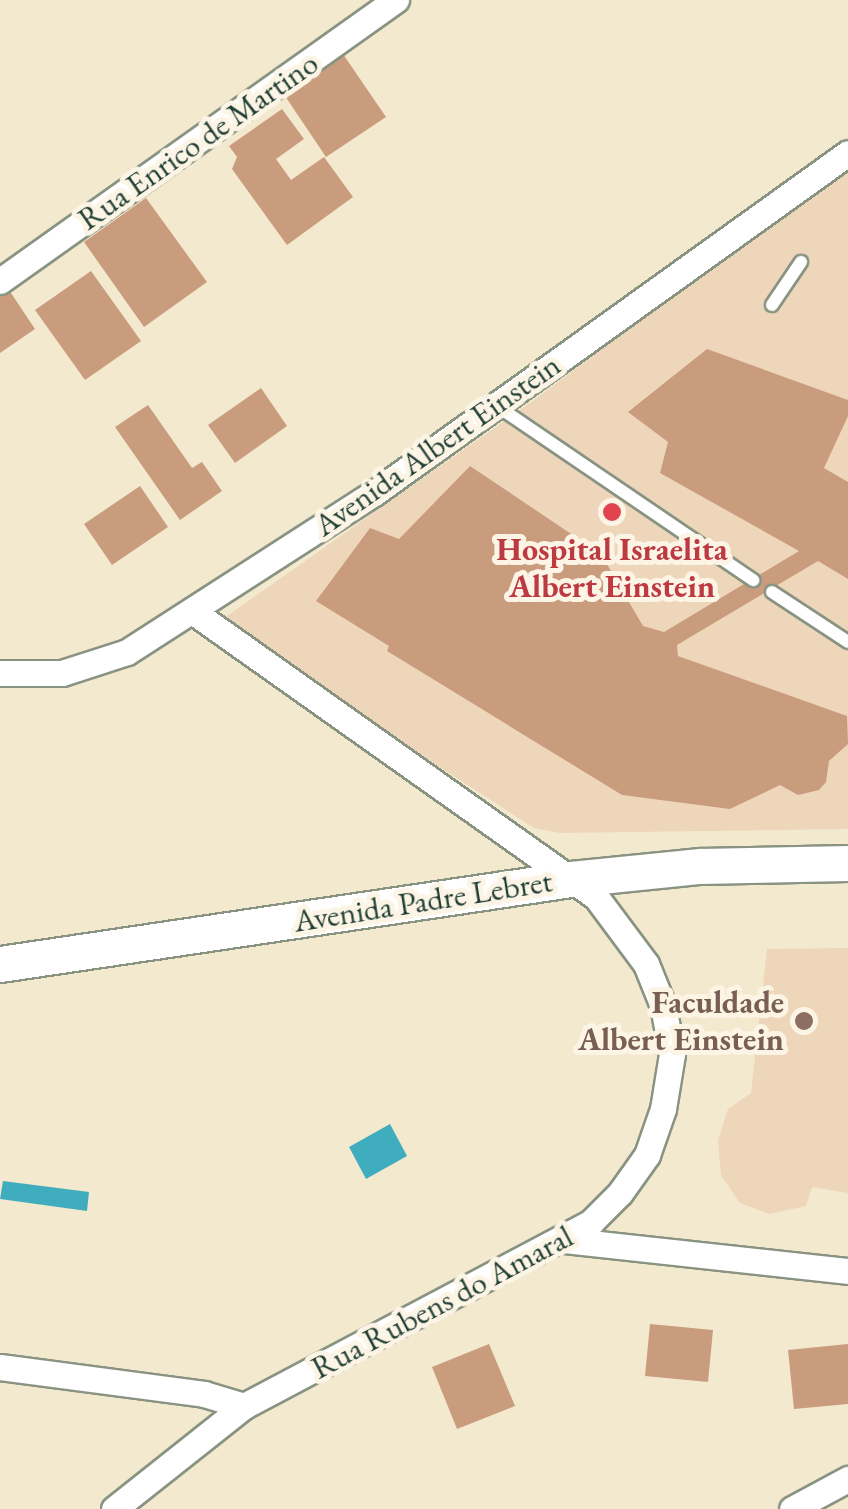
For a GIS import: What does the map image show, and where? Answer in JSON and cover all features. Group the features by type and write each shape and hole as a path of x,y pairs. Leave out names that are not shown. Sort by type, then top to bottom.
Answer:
{"main road":[{"name":"Avenida Padre Lebret","path":"0,964 571,878 700,866 848,864"}],"street":[{"name":"Rua Enrico de Martino","path":"0,281 396,0"},
{"name":"Avenida Albert Einstein","path":"0,674 62,674 127,652 374,493 848,153"},
{"name":"Rua Rubens do Amaral","path":"114,1509 244,1406 591,1222 620,1193 648,1155 663,1109 672,1054 663,1006 646,964 608,911 571,878 192,611"},
{"path":"562,1240 848,1271"},
{"path":"0,1367 204,1394 244,1406"},
{"path":"792,1509 848,1479"}],"lane":[{"path":"772,305 801,262"},
{"path":"497,406 753,580"},
{"path":"772,592 848,642"}],"shaded area":[{"name":"Hospital Israelita Albert Einstein","path":"848,163 848,829 560,833 534,828 217,623 534,400"},
{"name":"Faculdade Albert Einstein","path":"848,948 848,1193 812,1187 806,1206 769,1214 740,1203 721,1175 718,1140 728,1109 751,1093 767,949"}],"water":[{"path":"390,1124 407,1156 366,1179 349,1147"},
{"path":"3,1181 89,1192 87,1211 0,1199"}],"building":[{"path":"343,54 386,117 326,157 283,93"},
{"path":"282,109 304,139 276,159 291,180 324,157 353,197 287,245 232,169 237,157 229,146"},
{"path":"146,198 207,282 144,327 84,242"},
{"path":"91,271 141,341 85,380 35,310"},
{"path":"9,290 35,329 0,353 0,296"},
{"path":"707,349 848,400 848,416 824,468 848,482 848,579 818,561 677,645 678,656 847,716 848,744 829,761 826,782 819,790 798,795 780,785 730,809 622,795 387,651 389,646 316,601 370,528 399,539 470,466 601,554 643,626 664,632 799,551 660,473 668,442 628,412"},
{"path":"261,388 287,426 235,463 208,425"},
{"path":"148,405 192,468 202,462 222,491 180,520 115,427"},
{"path":"140,486 168,527 112,565 84,524"},
{"path":"650,1324 713,1330 708,1382 645,1376"},
{"path":"489,1344 515,1406 457,1429 432,1367"},
{"path":"848,1344 848,1404 794,1409 788,1350"}],"place":[{"name":"Hospital Israelita Albert Einstein","path":"612,512"},
{"name":"Faculdade Albert Einstein","path":"804,1021"}]}
